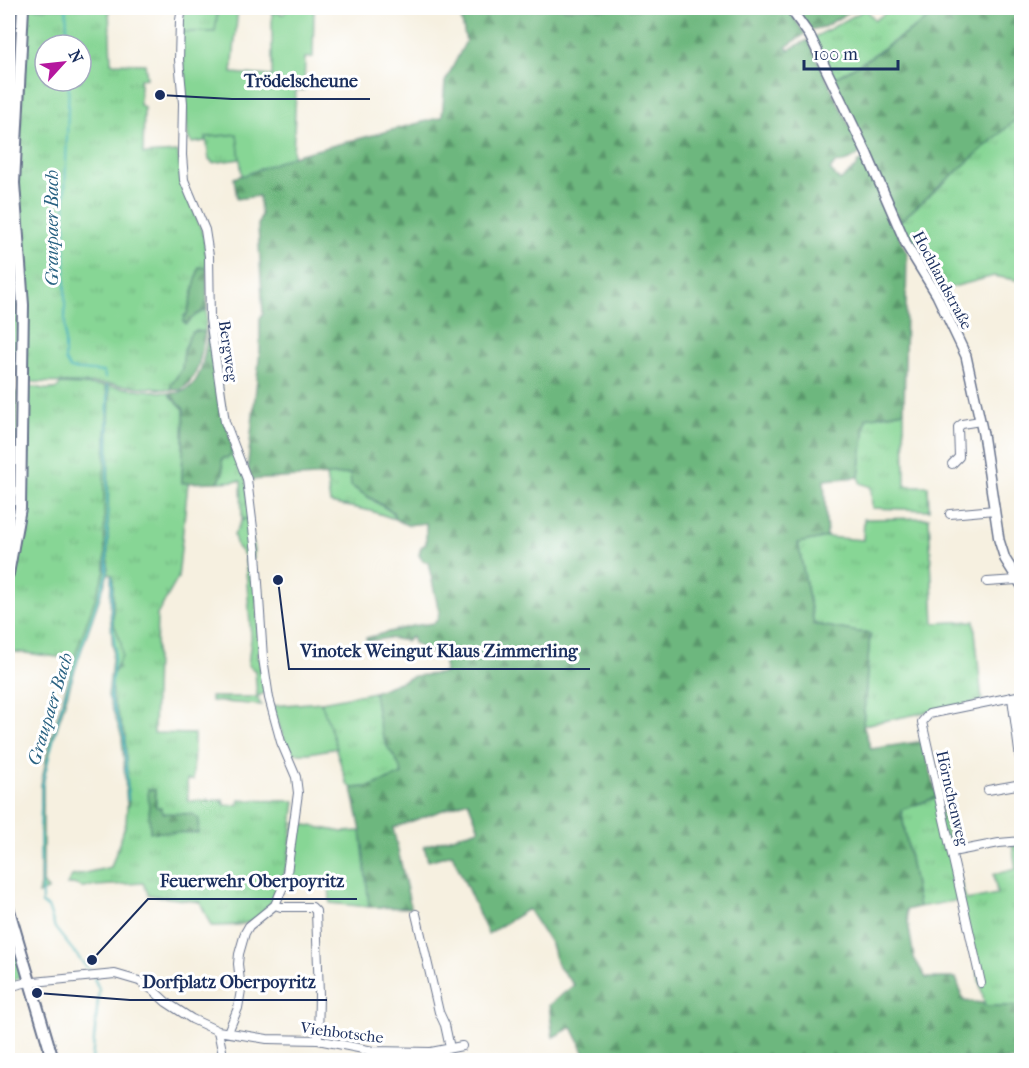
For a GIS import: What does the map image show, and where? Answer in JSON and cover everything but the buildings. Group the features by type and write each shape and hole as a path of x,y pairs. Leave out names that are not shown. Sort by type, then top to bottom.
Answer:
{"main road":[{"path":"8,574 20,508 23,305 14,183 23,8"},
{"path":"8,907 53,1060"}],"street":[{"name":"Bergweg","path":"182,8 179,60 183,103 184,180 205,230 209,256 210,319 225,422 247,479 256,553 263,658 269,698 281,742 296,777 298,793 286,880 275,905"},
{"name":"Hochlandstraße","path":"790,8 810,36 867,154 911,255 937,296 966,356 980,421 999,540 1005,559 1019,583"},
{"path":"952,464 960,454 958,427 962,424 980,421"},
{"path":"950,514 995,510"},
{"path":"992,584 1019,583"},
{"name":"Hörnchenweg","path":"981,983 922,722 929,714 1022,695"},
{"path":"1012,698 1022,774"},
{"path":"988,790 1022,784"},
{"path":"952,852 1003,842 1022,841"},
{"path":"228,1032 238,1008 241,990 238,964 245,933 249,926 275,905 312,907 316,911 318,1040"},
{"path":"416,914 439,1012 445,1025 450,1048"},
{"name":"Viehbotsche","path":"9,988 31,983 115,974 139,981 192,1019 218,1031 267,1039 318,1040 373,1051 431,1052 462,1046"},
{"path":"218,1031 224,1060"}],"green space":[{"path":"8,8 19,8 10,176 8,177"},
{"path":"26,8 109,8 111,63 145,64 147,78 140,79 140,105 144,107 143,154 178,152 181,180 204,236 207,268 199,267 188,312 184,316 196,315 207,309 205,332 195,331 184,350 182,369 171,385 171,390 27,380 18,184"},
{"path":"184,8 218,8 216,32 181,32"},
{"path":"218,8 238,8 232,73 272,76 272,12 283,14 290,8 314,8 313,57 305,58 304,90 296,90 293,156 242,176 237,134 206,137 206,141 192,143 188,138 181,32 215,32"},
{"path":"459,8 787,8 805,34 786,47 788,50 808,40 861,150 850,160 835,163 830,170 840,181 865,158 907,253 904,411 866,418 859,477 824,480 827,537 798,543 814,624 870,634 863,725 871,749 923,741 937,797 901,810 919,907 906,910 914,958 926,978 956,978 964,1001 983,1003 985,1006 1021,1006 1021,1060 588,1060 572,1027 553,1037 549,1005 574,985 557,965 551,944 528,909 488,934 452,854 428,861 424,846 479,829 468,801 393,828 411,908 369,907 361,831 352,788 369,787 402,774 383,738 374,692 415,676 445,673 443,652 428,653 413,642 411,637 407,641 388,638 367,642 366,638 412,626 434,623 438,619 439,612 428,562 423,561 419,555 421,547 426,544 426,523 407,525 395,519 393,512 351,486 350,474 249,480 248,462 260,351 260,318 263,314 258,225 261,216 259,196 237,199 234,178 293,156 442,117 445,82 466,41"},
{"path":"794,8 854,9 824,27 809,30"},
{"path":"893,8 921,8 928,19 833,79 813,38 866,9 875,20"},
{"path":"921,8 1021,8 1021,115 898,223 833,79 928,19"},
{"path":"1021,115 1021,281 994,276 938,291 898,223"},
{"path":"238,134 240,159 212,163 209,160 206,137"},
{"path":"8,188 19,291 19,355 16,355 15,379 8,381"},
{"path":"199,267 207,268 207,309 186,324 183,321 188,312"},
{"path":"209,328 232,448 230,456 222,459 223,473 218,482 182,483 184,409 170,395 182,392 196,379 203,360"},
{"path":"205,332 196,372 181,390 171,390 171,385 182,369 184,350 191,333"},
{"path":"60,384 105,386 108,398 104,482 105,571 74,659 8,651 8,589 20,532 24,411 28,410 28,386 50,390 58,388"},
{"path":"8,386 17,393 17,507 8,558"},
{"path":"105,386 109,386 110,394 107,481 108,574 50,751 43,785 43,883 48,890 38,894 41,785 48,750 74,659 105,571 104,482 108,398"},
{"path":"109,386 171,393 170,395 184,409 182,482 188,483 178,578 157,615 154,733 194,734 193,780 187,780 188,801 223,800 224,805 238,805 239,800 295,801 289,852 281,885 263,912 245,924 211,926 200,902 149,895 143,883 82,887 67,885 72,876 111,867 126,823 128,806 125,736 112,698 112,675 118,667 121,642 113,622 113,576 108,573","holes":["155,790 156,807 162,813 151,832"]},
{"path":"904,411 905,486 928,486 929,510 872,508 871,487 860,483 859,477 866,418"},
{"path":"232,448 246,480 250,518 242,520 241,481 218,482 221,477 222,459 227,457"},
{"path":"351,474 351,486 393,513 395,519 371,511 330,503 326,475"},
{"path":"250,518 254,553 245,556 237,547 234,535 242,520"},
{"path":"929,518 934,623 974,621 982,701 863,725 870,634 814,624 798,543 827,537 863,540 864,519"},
{"path":"252,554 254,558 250,559 251,572 255,572 260,651 257,653 257,658 260,658 264,693 257,697 255,671 248,665 251,638 245,556"},
{"path":"111,575 113,576 113,622 121,642 122,656 112,675 112,698 125,736 129,806 127,806 122,737 108,696 113,650 110,613"},
{"path":"374,692 387,746 400,763 402,774 369,787 352,788 347,784 321,702"},
{"path":"211,697 257,697 261,705 211,701"},
{"path":"321,702 337,748 309,753 289,753 272,706"},
{"path":"148,789 155,790 156,807 161,808 163,813 192,814 199,819 198,833 150,832"},
{"path":"937,797 966,900 997,894 994,874 1016,869 1012,844 1021,844 1021,1006 985,1006 961,900 919,907 901,810"},
{"path":"296,823 342,832 361,831 369,907 330,903 329,880 287,880"},
{"path":"8,918 23,975 8,985"}],"waterway":[{"name":"Graupaer Bach","path":"66,8 67,33"},
{"name":"Graupaer Bach","path":"69,93 65,191 65,360 70,369 104,372 105,378"},
{"name":"Graupaer Bach","path":"91,973 55,928 48,907 42,904 40,831 42,785 62,705 107,573 107,386"},
{"path":"112,577 111,613 115,649 110,698 124,737 128,800"},
{"name":"Graupaer Bach","path":"92,1060 99,989 94,978"}],"place":[{"name":"Trödelscheune","path":"160,95"},
{"name":"Vinotek Weingut Klaus Zimmerling","path":"278,580"},
{"name":"Feuerwehr Oberpoyritz","path":"92,960"},
{"name":"Dorfplatz Oberpoyritz","path":"37,993"}]}
